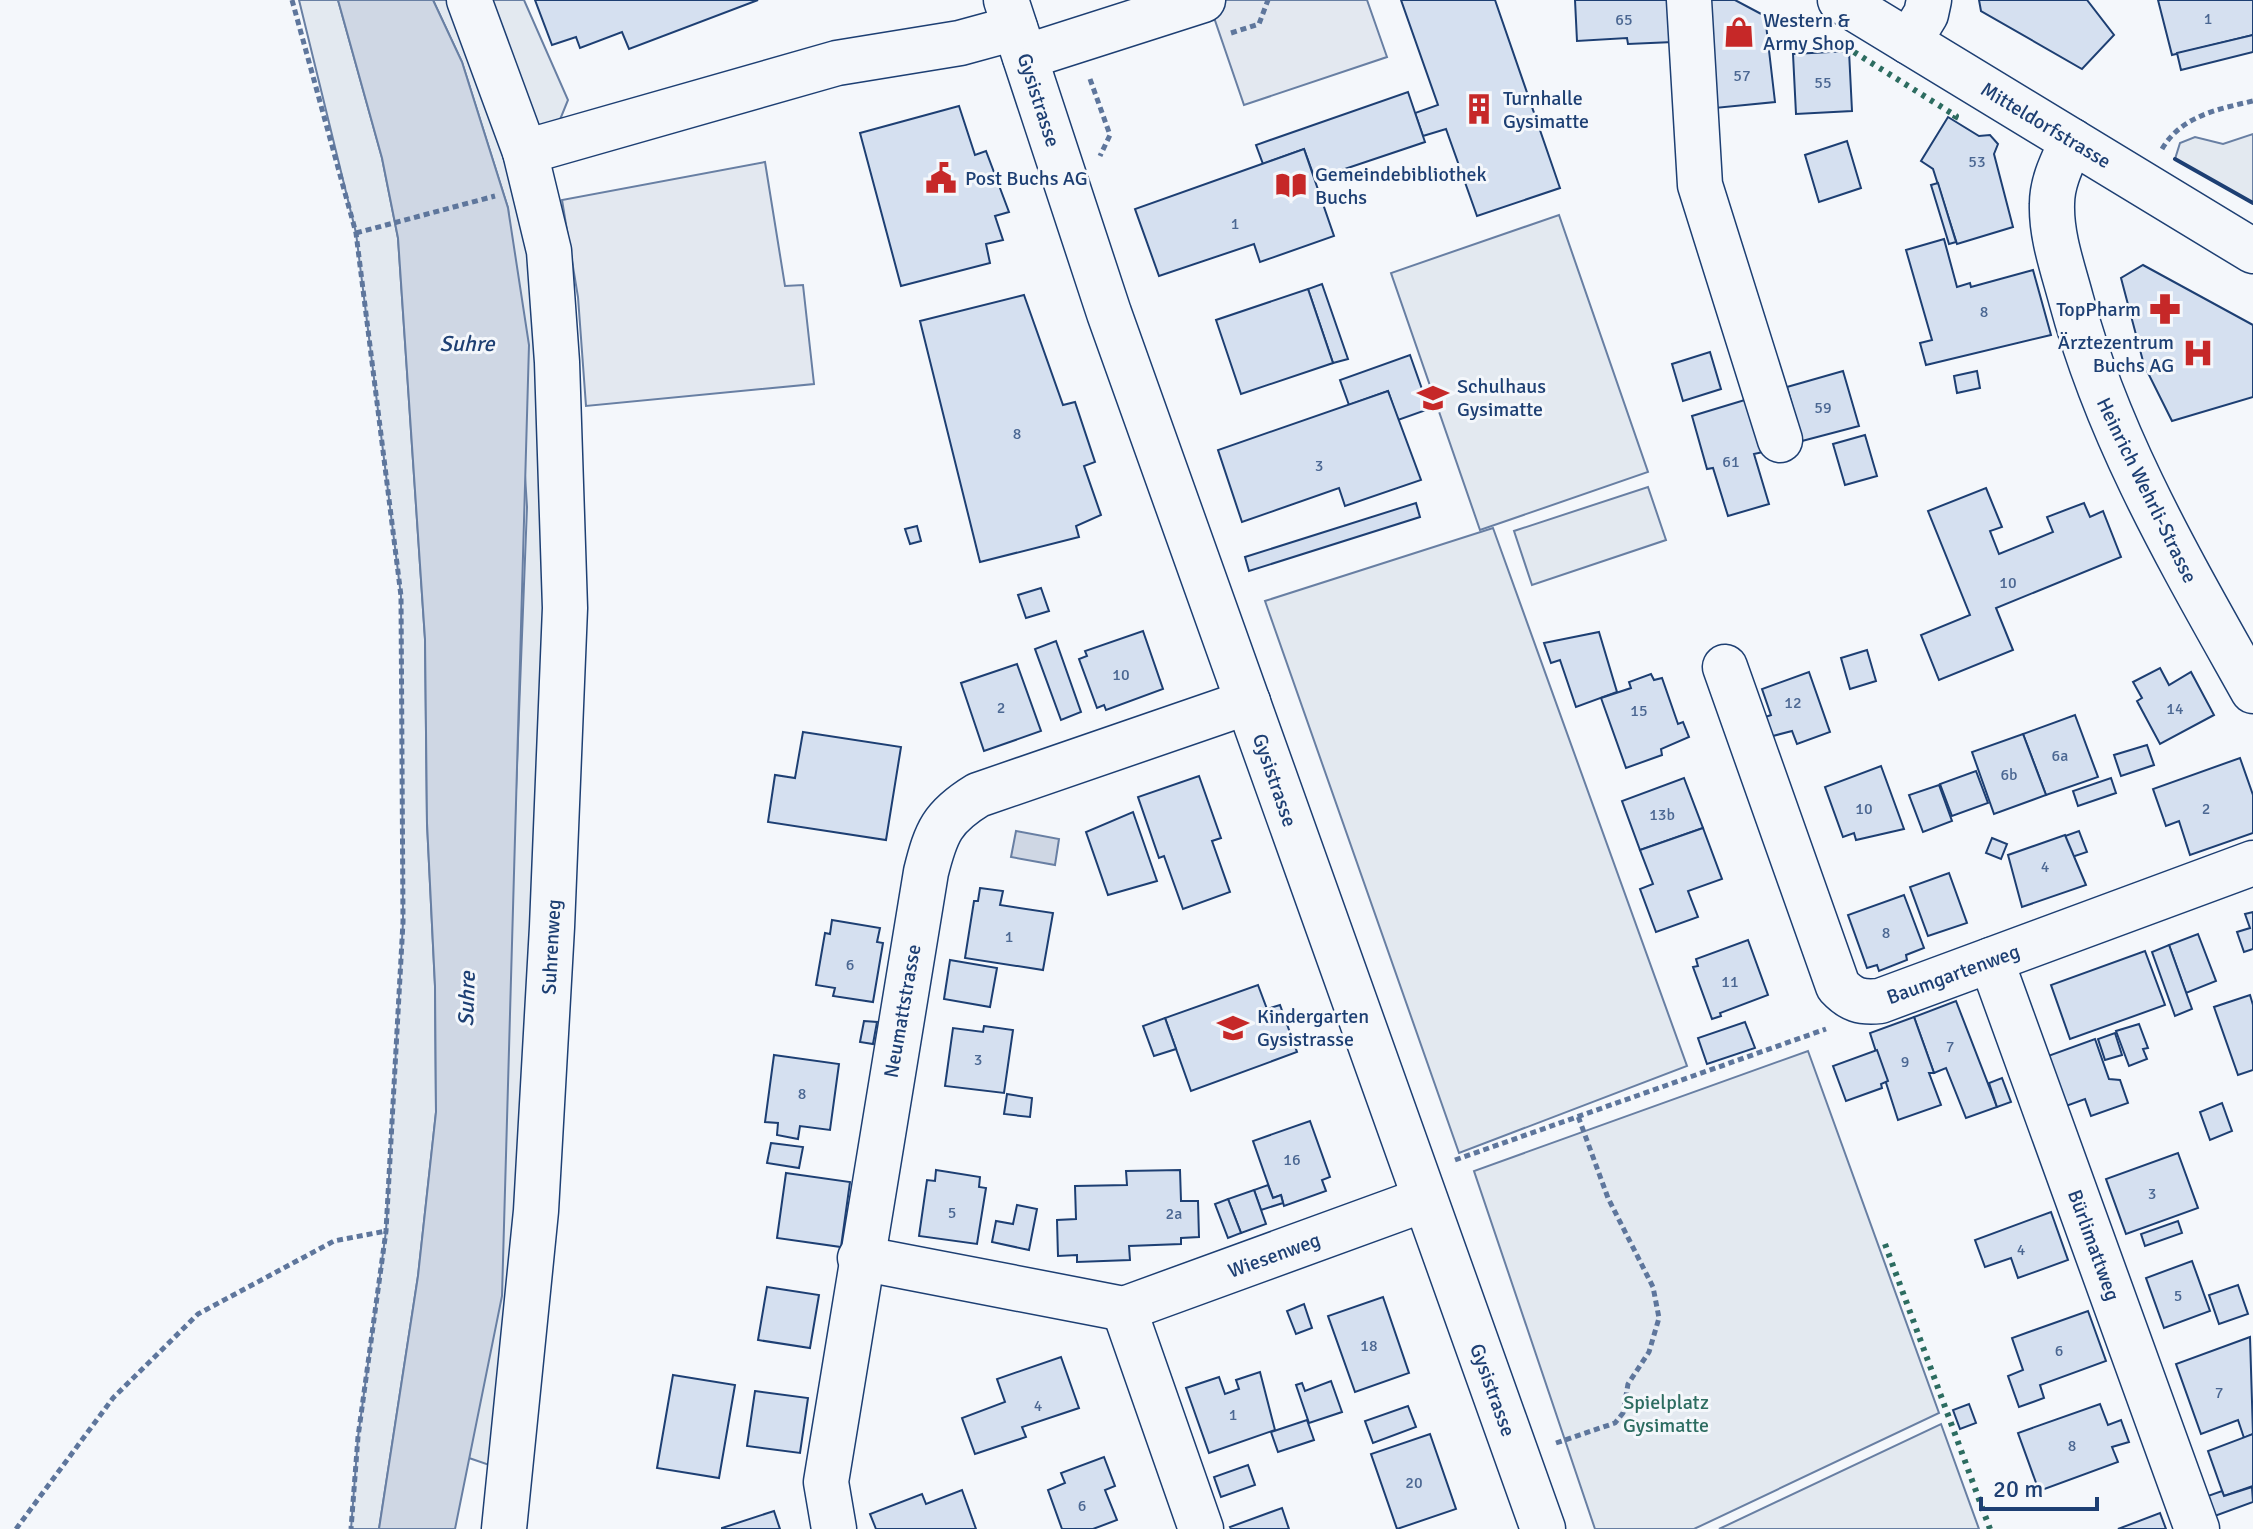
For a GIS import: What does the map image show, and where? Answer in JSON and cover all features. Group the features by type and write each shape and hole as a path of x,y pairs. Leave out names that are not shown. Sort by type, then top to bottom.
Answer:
{"street":[{"path":"469,0 529,169"},
{"path":"1015,28 1203,0"},
{"path":"1689,0 1700,185 1780,440"},
{"name":"Mitteldorfstrasse","path":"1840,0 2253,251"},
{"path":"1909,42 1926,14 1929,0"},
{"name":"Gysistrasse","path":"529,169 837,63 960,43 1015,28 1109,313 1423,1200 1543,1529"},
{"name":"Heinrich Wehrli-Strasse","path":"2072,141 2058,172 2052,203 2056,244 2083,345 2122,449 2163,531 2253,691"},
{"name":"Suhrenweg","path":"504,1529 527,1326 552,927 565,608 557,362 549,251 529,169"},
{"name":"Baumgartenweg","path":"1725,667 1838,986 1848,997 1863,1003 1880,1001 2253,863"},
{"name":"Neumattstrasse","path":"834,1529 826,1482 860,1258 926,872 936,835 954,810 978,795 1248,702"},
{"name":"Bürlimattweg","path":"1991,960 2197,1529"},
{"name":"Wiesenweg","path":"1124,1309 1423,1200"},
{"path":"860,1258 1124,1309 1201,1529"}],"path":[{"path":"292,0 356,233 401,596 403,922 386,1231 358,1437 351,1529"},
{"path":"1090,77 1110,135 1100,156"},
{"path":"2142,184 2166,142 2199,114 2253,101"},
{"path":"356,233 529,169"},
{"path":"1452,1161 1823,1030 1863,1003"},
{"path":"1518,1458 1615,1423 1623,1413 1628,1384 1649,1352 1659,1318 1653,1287 1608,1198 1578,1116"},
{"path":"16,1529 113,1398 198,1314 334,1241 386,1231"}],"green space":[{"path":"299,0 338,0 382,158 398,238 425,639 436,1112 418,1276 379,1529 351,1529 358,1437 386,1231 403,922 401,596 356,233"},
{"path":"433,0 524,0 568,100 533,186 547,530 533,997 495,1467 469,1458 506,1151 506,1047 527,507 508,208 462,62"},
{"path":"2253,134 2253,203 2175,159 2180,143 2195,137 2223,144"},
{"path":"1559,215 1648,472 1480,530 1391,273"},
{"path":"1648,487 1666,540 1532,585 1514,531"},
{"path":"1493,528 1687,1066 1459,1153 1265,601"},
{"name":"Spielplatz Gysimatte","path":"1808,1051 1939,1413 1694,1529 1595,1529 1474,1171"},
{"path":"1941,1424 1979,1529 1719,1529"}],"shaded area":[{"path":"1208,0 1367,0 1387,57 1244,105"},
{"path":"765,162 785,286 803,285 814,384 586,406 578,297 562,200"}],"water":[{"name":"Suhre","path":"338,0 433,0 462,62 508,208 529,345 502,1296 455,1529 379,1529 418,1276 436,1112 435,986 427,823 425,639 398,238 382,158"},
{"path":"1016,831 1059,839 1055,865 1011,857"}],"building":[{"path":"535,0 758,0 629,49 622,32 580,48 576,37 552,45"},
{"name":"Turnhalle Gysimatte","path":"1401,0 1495,0 1560,188 1477,216 1446,129 1423,136 1415,113 1438,105"},
{"path":"1575,0 1671,0 1673,42 1628,44 1627,38 1577,41"},
{"path":"1706,0 1735,0 1765,16 1775,102 1715,108"},
{"path":"1979,0 2087,0 2114,35 2082,69 1981,11"},
{"path":"2158,0 2253,0 2253,35 2172,55"},
{"path":"2253,35 2253,52 2181,70 2177,53"},
{"path":"1849,51 1852,111 1796,114 1793,54"},
{"path":"1408,92 1425,142 1315,179 1304,149 1263,164 1256,145"},
{"path":"959,106 975,155 986,151 1009,212 995,216 1003,240 986,244 990,263 901,286 860,133"},
{"path":"1948,117 1979,136 1990,135 1998,144 1994,154 2013,227 1957,244 1933,169 1921,161"},
{"path":"1847,141 1861,188 1819,202 1805,155"},
{"path":"1304,149 1334,236 1260,262 1254,244 1159,276 1135,209"},
{"path":"1938,183 1956,242 1949,244 1931,185"},
{"path":"1944,239 1957,287 1970,283 1971,287 2033,270 2051,335 1926,365 1920,343 1932,340 1906,250"},
{"path":"2143,265 2253,325 2253,397 2172,421 2144,365 2121,278"},
{"path":"1322,284 1348,359 1333,363 1308,289"},
{"path":"1308,289 1333,363 1241,394 1216,320"},
{"path":"1024,295 1063,405 1075,402 1095,462 1084,466 1101,515 1076,526 1079,537 980,562 920,321"},
{"path":"1710,352 1721,389 1683,401 1672,364"},
{"path":"1410,355 1429,409 1398,420 1388,391 1349,405 1340,380"},
{"path":"1843,371 1859,426 1802,441 1787,387"},
{"path":"1977,371 1980,388 1957,393 1954,376"},
{"path":"1388,391 1421,480 1345,506 1339,488 1242,522 1218,450"},
{"path":"1748,399 1763,452 1754,454 1769,504 1728,516 1713,468 1707,469 1692,416"},
{"path":"1865,435 1877,476 1845,485 1833,444"},
{"path":"1986,488 2002,527 1990,531 1999,554 2053,532 2047,517 2084,503 2090,517 2103,511 2121,557 1996,608 2013,650 1939,680 1921,635 1970,615 1928,511"},
{"path":"1416,503 1420,517 1249,571 1245,557"},
{"path":"917,526 921,541 910,544 905,529"},
{"path":"1041,588 1049,611 1026,618 1018,595"},
{"path":"1143,631 1163,689 1106,710 1104,705 1097,708 1079,659 1087,656 1085,651"},
{"path":"1599,632 1617,692 1576,707 1560,660 1551,663 1544,643"},
{"path":"1056,641 1081,712 1061,720 1035,649"},
{"path":"1867,650 1876,681 1850,689 1841,658"},
{"path":"1017,664 1041,731 984,751 961,683"},
{"path":"2160,668 2169,685 2191,672 2214,715 2160,744 2137,701 2142,698 2133,682"},
{"path":"1809,672 1830,732 1797,744 1792,731 1769,737 1762,718 1771,715 1762,689"},
{"path":"1651,674 1654,680 1662,678 1678,724 1683,722 1689,737 1661,749 1662,755 1626,768 1601,698 1631,688 1629,682"},
{"path":"2075,715 2098,777 2046,795 2023,734"},
{"path":"803,732 901,747 886,840 768,822 775,775 795,778"},
{"path":"2023,734 2046,795 1994,814 1972,752"},
{"path":"2147,745 2154,765 2121,776 2114,755"},
{"path":"2240,758 2253,795 2253,833 2190,855 2179,821 2166,826 2153,789"},
{"path":"1881,766 1904,829 1856,840 1854,833 1843,837 1825,787"},
{"path":"1976,771 1988,803 1952,816 1940,784"},
{"path":"1199,776 1221,838 1212,841 1230,892 1183,909 1164,856 1159,858 1138,797"},
{"path":"1684,778 1703,828 1640,850 1622,801"},
{"path":"2111,778 2116,793 2078,806 2073,791"},
{"path":"1939,785 1952,821 1923,832 1909,795"},
{"path":"1133,812 1157,881 1108,895 1086,832"},
{"path":"1703,828 1722,879 1688,891 1698,917 1656,932 1640,889 1653,884 1640,850"},
{"path":"2079,831 2087,852 2072,857 2065,836"},
{"path":"2065,835 2086,885 2022,907 2008,855"},
{"path":"1992,838 2007,844 2001,859 1986,853"},
{"path":"1949,873 1967,923 1928,936 1910,887"},
{"path":"980,888 1003,891 1000,905 1053,913 1043,970 965,958 974,901 978,901"},
{"path":"1904,895 1924,948 1906,955 1907,960 1879,971 1877,965 1867,968 1848,915"},
{"path":"2253,912 2253,949 2244,952 2237,932 2250,928 2245,914"},
{"path":"832,920 880,928 877,942 883,943 873,1002 833,996 835,988 816,985 825,933 830,934"},
{"path":"2198,934 2216,981 2186,993 2169,945"},
{"path":"1748,940 1768,995 1712,1019 1693,967 1698,966 1696,959"},
{"path":"2169,945 2192,1009 2175,1016 2152,952"},
{"path":"2145,951 2165,1005 2070,1039 2051,985"},
{"path":"950,960 997,968 990,1007 944,999"},
{"path":"1258,985 1267,1009 1280,1005 1297,1052 1191,1091 1165,1018"},
{"path":"2250,995 2253,1005 2253,1070 2238,1075 2214,1007"},
{"path":"1956,1001 1997,1107 1966,1118 1946,1068 1934,1073 1914,1017"},
{"path":"1914,1017 1934,1073 1929,1073 1941,1105 1898,1120 1870,1033"},
{"path":"1165,1018 1176,1049 1154,1056 1143,1026"},
{"path":"864,1021 877,1022 873,1044 860,1042"},
{"path":"1745,1022 1755,1048 1707,1064 1698,1038"},
{"path":"2139,1024 2148,1048 2143,1049 2147,1059 2129,1066 2116,1031"},
{"path":"984,1026 1013,1030 1004,1093 945,1086 953,1028 983,1032"},
{"path":"2115,1033 2122,1055 2105,1060 2098,1039"},
{"path":"2095,1039 2109,1079 2120,1080 2128,1103 2091,1116 2085,1099 2066,1106 2048,1056"},
{"path":"1877,1050 1888,1081 1881,1084 1882,1088 1846,1101 1833,1066"},
{"path":"774,1055 839,1064 830,1130 800,1126 798,1139 777,1135 778,1123 765,1122"},
{"path":"2002,1078 2011,1102 1997,1107 1989,1083"},
{"path":"1007,1094 1032,1098 1030,1117 1004,1114"},
{"path":"2222,1103 2232,1131 2210,1140 2200,1112"},
{"path":"1310,1121 1330,1177 1322,1180 1326,1191 1284,1206 1281,1195 1273,1198 1253,1141"},
{"path":"771,1143 803,1147 799,1168 767,1163"},
{"path":"2178,1153 2198,1208 2126,1234 2106,1179"},
{"path":"936,1170 980,1177 979,1187 986,1188 977,1244 919,1236 927,1180 935,1181"},
{"path":"1180,1170 1181,1201 1198,1201 1199,1237 1181,1238 1181,1244 1129,1246 1130,1260 1077,1262 1077,1255 1058,1256 1057,1220 1076,1219 1075,1186 1127,1185 1126,1171"},
{"path":"786,1173 850,1182 841,1247 777,1238"},
{"path":"1268,1185 1273,1198 1281,1195 1283,1203 1261,1210 1254,1190"},
{"path":"1254,1190 1266,1224 1241,1233 1228,1199"},
{"path":"1228,1199 1241,1233 1228,1238 1215,1204"},
{"path":"1017,1205 1037,1209 1029,1250 992,1242 996,1221 1013,1224"},
{"path":"2051,1212 2068,1260 2018,1278 2011,1258 1985,1267 1975,1240"},
{"path":"2178,1221 2182,1233 2145,1246 2141,1234"},
{"path":"2192,1261 2210,1311 2164,1328 2146,1278"},
{"path":"2238,1285 2248,1314 2219,1324 2209,1295"},
{"path":"767,1287 819,1295 810,1348 758,1340"},
{"path":"1383,1297 1409,1373 1355,1392 1328,1316"},
{"path":"1304,1304 1312,1328 1296,1334 1287,1311"},
{"path":"2088,1311 2106,1361 2040,1385 2044,1398 2019,1407 2008,1376 2023,1370 2012,1338"},
{"path":"2250,1337 2253,1434 2244,1438 2238,1420 2201,1434 2176,1364"},
{"path":"1061,1357 1079,1408 1022,1427 1026,1437 975,1454 962,1418 1005,1402 997,1379"},
{"path":"1260,1372 1275,1430 1209,1453 1186,1388 1219,1377 1225,1394 1239,1389 1236,1380"},
{"path":"673,1375 735,1385 719,1478 657,1468"},
{"path":"1331,1381 1342,1412 1309,1423 1296,1385 1302,1383 1305,1391"},
{"path":"755,1391 808,1398 800,1453 747,1446"},
{"path":"1969,1404 1976,1423 1960,1429 1953,1410"},
{"path":"2100,1404 2108,1425 2121,1420 2129,1442 2112,1447 2118,1462 2039,1491 2018,1433"},
{"path":"1408,1406 1416,1427 1373,1443 1365,1421"},
{"path":"1307,1420 1314,1440 1278,1452 1271,1432"},
{"path":"1430,1434 1456,1509 1397,1529 1371,1454"},
{"path":"2253,1434 2253,1486 2224,1496 2208,1451"},
{"path":"1104,1457 1115,1486 1105,1490 1117,1520 1093,1529 1062,1529 1048,1490 1065,1483 1061,1473"},
{"path":"1248,1465 1255,1485 1221,1497 1214,1477"},
{"path":"2252,1487 2253,1502 2212,1517 2205,1497 2222,1491 2224,1496"},
{"path":"962,1490 976,1529 876,1529 870,1514 922,1494 926,1504"},
{"path":"1282,1508 1289,1529 1230,1527"},
{"path":"774,1511 780,1529 722,1529 722,1528"},
{"path":"2160,1513 2166,1529 2118,1529"}],"hedge":[{"path":"1854,52 1956,116 1954,120"},
{"path":"1885,1244 1990,1529"}],"wall":[{"path":"2175,159 2253,203"}],"place":[{"name":"Western & Army Shop","path":"1739,32"},
{"name":"Turnhalle Gysimatte","path":"1479,109"},
{"name":"Post Buchs AG","path":"941,178"},
{"name":"Gemeindebibliothek Buchs","path":"1291,185"},
{"name":"TopPharm","path":"2165,309"},
{"name":"Ärztezentrum Buchs AG","path":"2198,353"},
{"name":"Schulhaus Gysimatte","path":"1433,398"},
{"name":"Kindergarten Gysistrasse","path":"1233,1028"}]}
